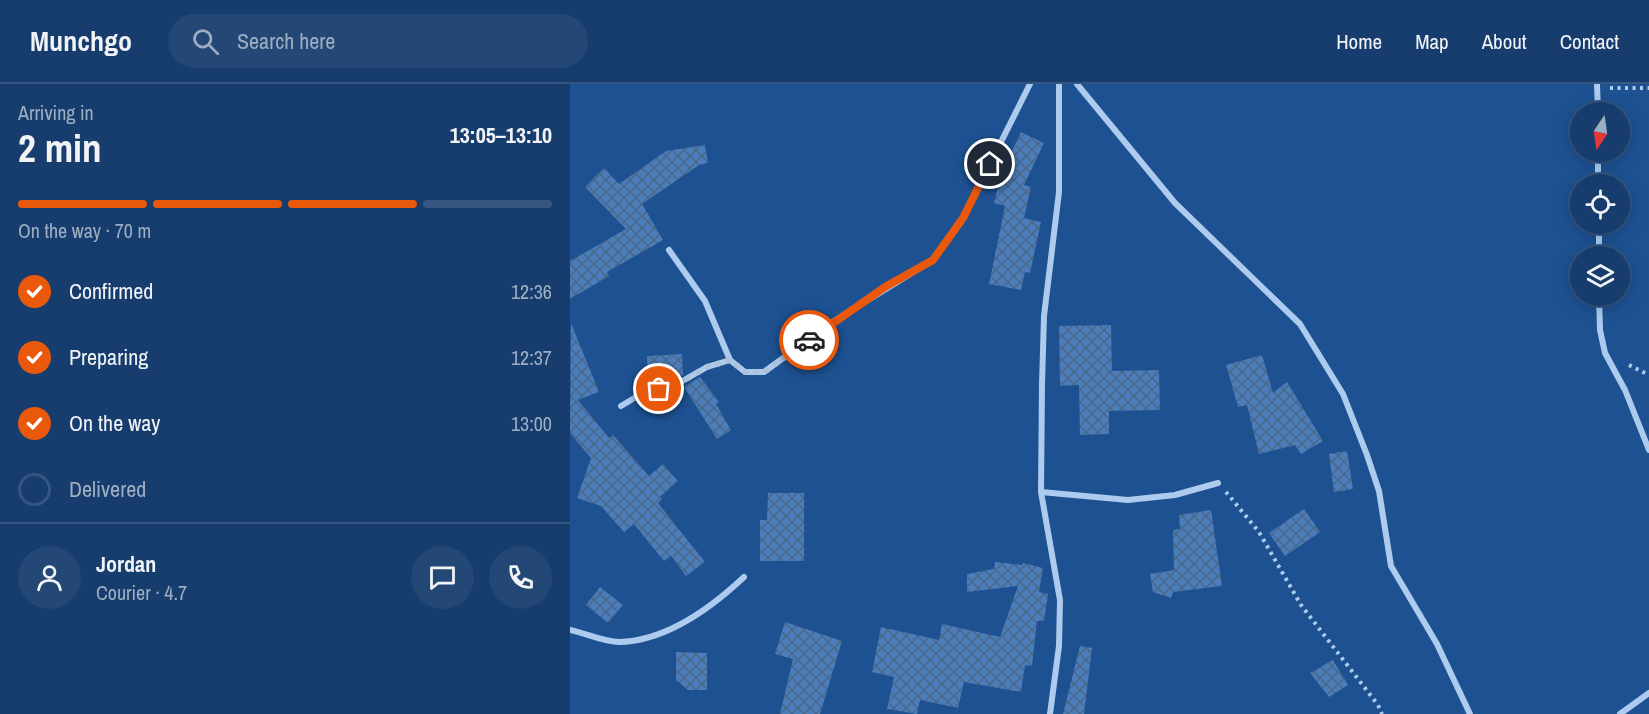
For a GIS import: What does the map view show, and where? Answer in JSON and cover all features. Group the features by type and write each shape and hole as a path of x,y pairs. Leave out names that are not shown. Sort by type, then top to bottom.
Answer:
{"street":[{"path":"669,250 705,302 730,360 745,372 764,372 834,321 933,260 963,218 1030,84"},
{"path":"1050,714 1059,646 1060,600 1041,492 1044,316 1059,192 1059,84"},
{"path":"1077,84 1175,203 1300,324 1343,394 1363,445 1379,491 1391,566 1437,644 1470,714"},
{"path":"1597,86 1598,102"},
{"path":"1599,306 1600,330 1605,353 1625,390 1649,450"},
{"path":"621,406 646,391 672,387 707,367 730,360"},
{"path":"1041,492 1128,500 1175,495 1218,483"},
{"path":"570,630 617,642 646,639 705,611 744,577"},
{"path":"1620,714 1649,693"}],"path":[{"path":"1597,86 1649,88"},
{"path":"1218,483 1259,532 1300,605 1378,705 1382,714"}],"building":[{"path":"1021,132 1044,143 1024,185 1031,187 1024,218 1041,222 1030,273 1025,272 1021,290 989,284 1005,206 994,203 1001,174"},
{"path":"705,145 708,163 699,165 642,204 663,240 607,272 609,276 570,299 570,261 626,229 585,187 604,168 619,184 666,151"},
{"path":"571,323 599,392 578,400 609,438 613,435 649,476 663,464 678,481 660,497 662,499 658,503 705,562 686,576 671,556 664,561 634,524 624,532 601,506 577,498 591,458 570,433"},
{"path":"1111,325 1112,371 1159,370 1160,410 1109,411 1109,434 1080,435 1079,385 1060,386 1059,326"},
{"path":"682,354 683,375 675,379 648,381 647,356"},
{"path":"1262,355 1273,393 1287,382 1323,441 1301,454 1295,445 1259,454 1247,405 1238,407 1226,365"},
{"path":"700,377 719,402 716,404 731,430 717,439 684,387"},
{"path":"1347,451 1353,489 1334,492 1329,454"},
{"path":"768,493 804,493 804,561 760,561 760,520 767,520"},
{"path":"1304,509 1320,532 1285,556 1269,533"},
{"path":"1211,510 1222,586 1173,592 1171,598 1153,592 1150,574 1174,570 1173,530 1180,529 1179,515"},
{"path":"995,562 1022,565 1023,563 1043,568 1039,592 1048,594 1044,621 1037,621 1032,666 1025,665 1021,692 964,682 958,708 920,700 917,714 887,709 894,677 872,672 881,627 939,640 942,624 1000,637 1018,586 967,592 967,574 994,569"},
{"path":"600,587 623,605 608,623 586,605"},
{"path":"785,622 842,641 820,714 780,714 793,659 775,654"},
{"path":"1080,646 1092,648 1084,714 1063,714"},
{"path":"676,652 707,653 707,690 688,690 676,680"},
{"path":"1333,660 1348,685 1329,697 1310,673"}],"way so far":[{"path":"659,389 672,387 707,367 730,360 745,372 764,372 809,340"}],"route":[{"path":"809,340 885,287 933,260 963,218 990,164"}]}
